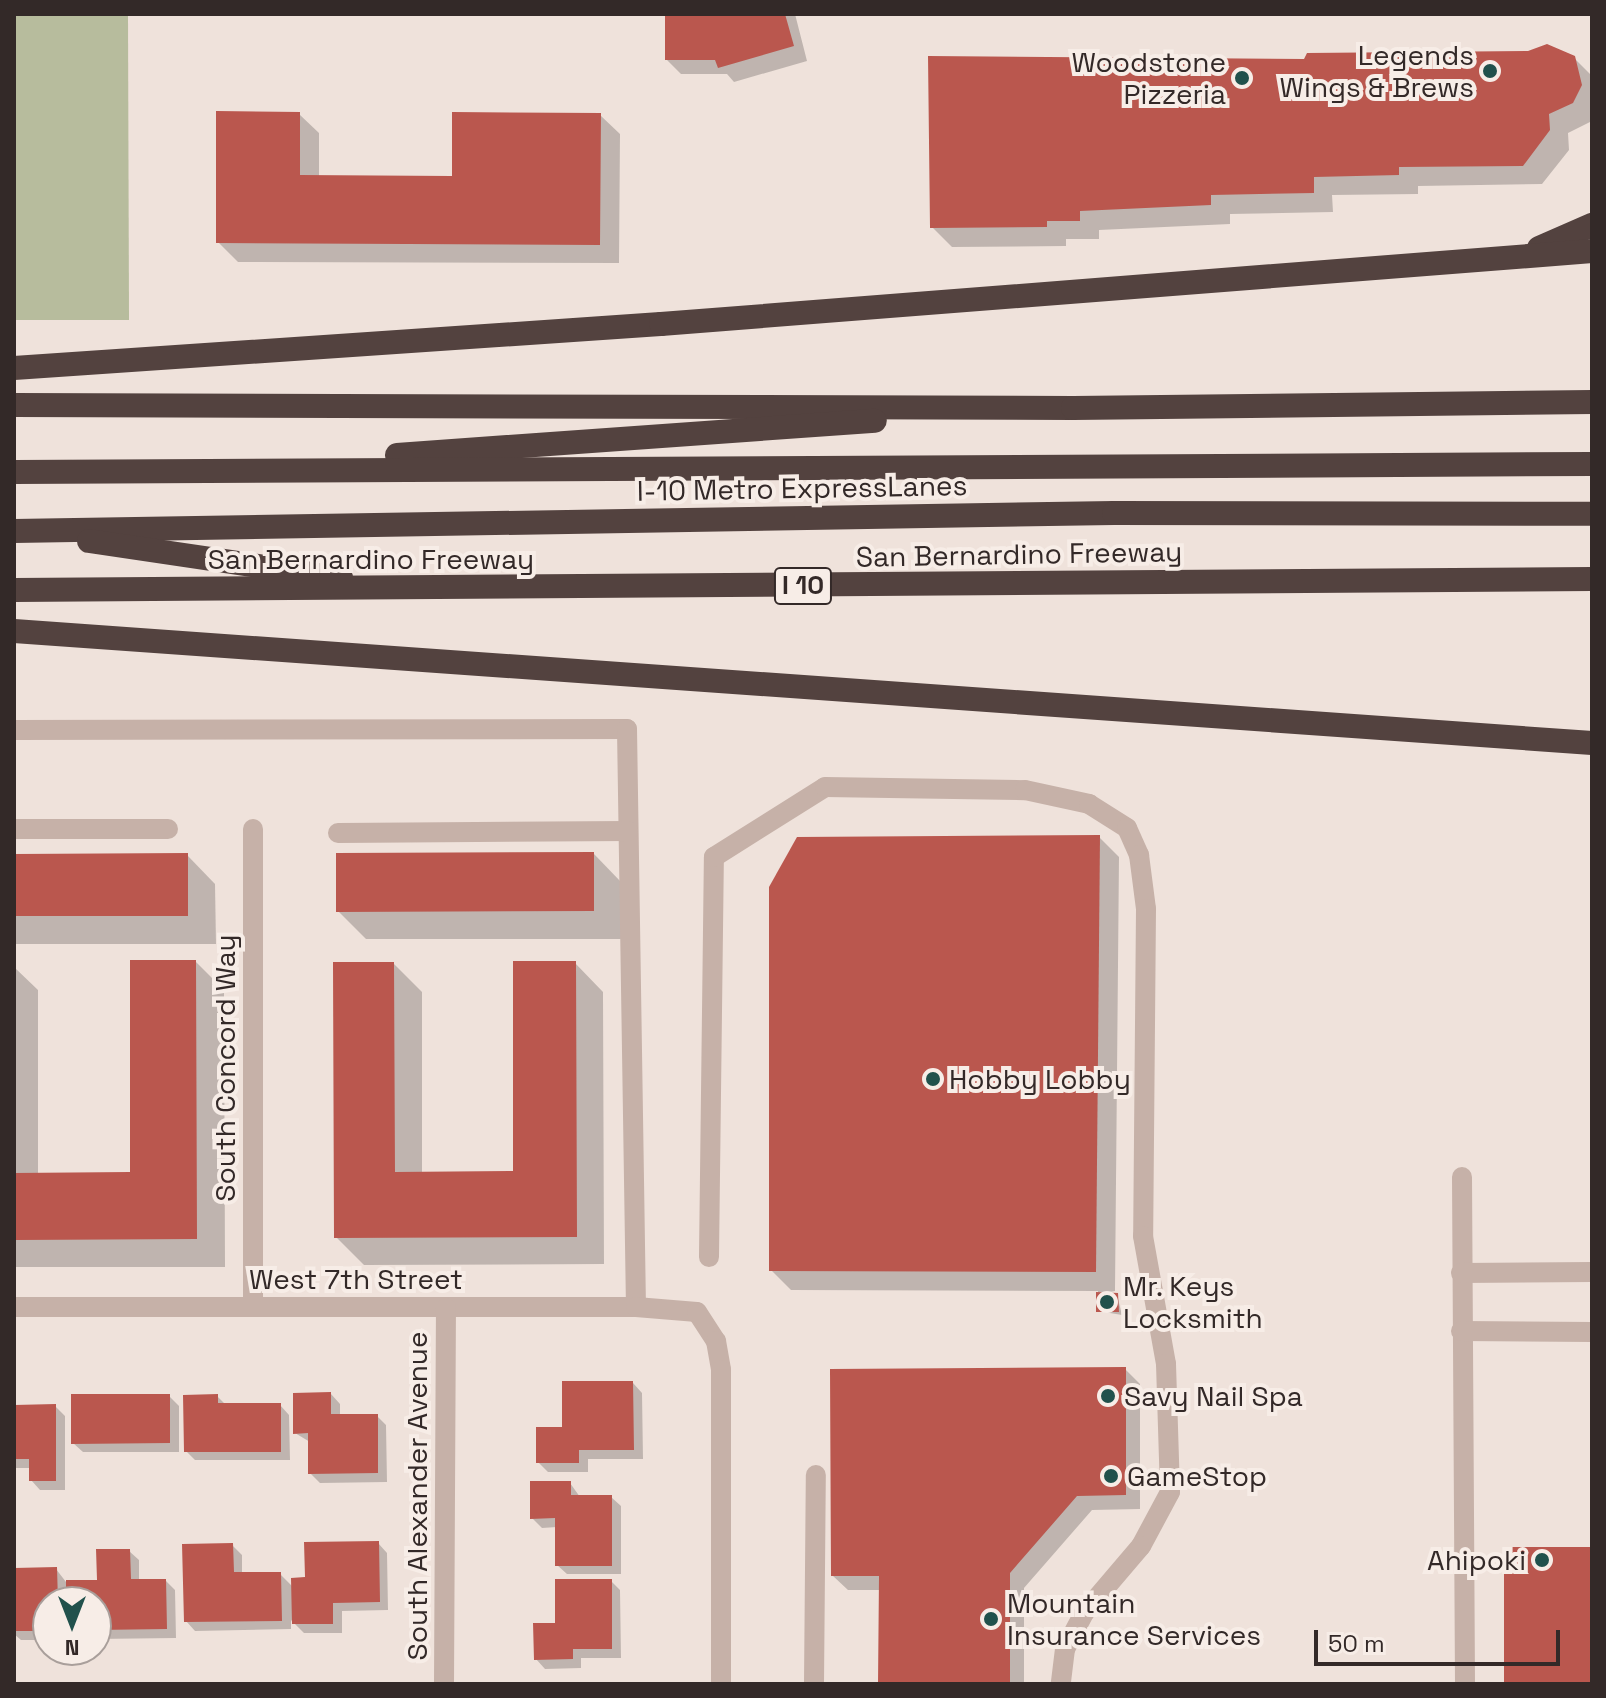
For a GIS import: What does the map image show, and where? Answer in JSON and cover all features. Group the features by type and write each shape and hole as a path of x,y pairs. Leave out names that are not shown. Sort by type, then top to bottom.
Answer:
{"highway":[{"path":"1519,256 1592,225"},
{"path":"14,368 629,327 1592,251"},
{"path":"14,405 1073,408 1592,402"},
{"path":"167,471 1073,408"},
{"name":"I-10 Metro ExpressLanes","path":"14,472 1592,464"},
{"name":"I-10 Metro ExpressLanes","path":"14,531 1114,513 1592,514"},
{"path":"14,531 428,590"},
{"name":"San Bernardino Freeway","path":"14,590 428,590 1592,579"},
{"path":"14,631 1592,743"}],"street":[{"path":"14,730 627,729 636,1307"},
{"path":"709,1257 714,857 825,787 1025,790 1089,804 1127,828 1139,855 1146,909 1143,1236 1166,1364 1170,1492 1141,1546 1084,1613 1065,1649 1061,1684"},
{"path":"14,829 168,829"},
{"name":"South Concord Way","path":"253,829 253,1306"},
{"path":"338,833 628,831"},
{"path":"1462,1177 1465,1684"},
{"path":"1461,1273 1592,1272"},
{"name":"West 7th Street","path":"14,1307 636,1307 697,1312 716,1341 721,1370 721,1684"},
{"name":"South Alexander Avenue","path":"444,1684 446,1308"},
{"path":"1461,1331 1592,1332"},
{"path":"814,1684 816,1475"}],"green space":[{"path":"14,14 128,14 129,320 14,320"}],"building":[{"path":"665,14 785,14 794,46 718,68 715,60 665,60"},
{"path":"1547,44 1575,56 1582,85 1573,103 1549,114 1550,130 1523,166 1399,167 1399,175 1314,177 1314,193 1211,195 1211,205 1080,211 1080,221 1047,221 1047,227 930,228 928,56 1304,59 1307,53 1528,51"},
{"path":"216,111 300,112 300,175 452,176 452,112 601,113 600,245 216,243"},
{"name":"Hobby Lobby","path":"1100,835 1096,1272 769,1271 769,887 797,837"},
{"path":"594,852 594,911 336,912 336,853"},
{"path":"188,853 188,916 14,916 14,854"},
{"path":"130,960 196,960 197,1239 14,1240 14,1173 130,1172"},
{"path":"513,961 576,961 577,1237 334,1238 333,962 394,962 395,1172 513,1171"},
{"name":"Mr. Keys Locksmith","path":"1096,1292 1118,1293 1119,1312 1096,1312"},
{"path":"1126,1367 1126,1495 1077,1496 1010,1573 1010,1684 878,1684 879,1576 831,1576 830,1369"},
{"path":"562,1381 633,1381 634,1450 579,1450 579,1463 536,1463 536,1427 562,1427"},
{"path":"331,1392 331,1414 378,1414 378,1473 308,1474 308,1433 293,1434 293,1393"},
{"path":"71,1394 170,1394 170,1443 71,1444"},
{"path":"218,1394 218,1403 281,1403 281,1452 184,1452 183,1395"},
{"path":"56,1404 56,1481 29,1481 29,1459 14,1459 14,1405"},
{"path":"530,1481 571,1481 571,1495 612,1495 612,1566 555,1566 555,1518 530,1519"},
{"path":"379,1541 380,1602 333,1603 333,1624 292,1624 291,1578 305,1577 304,1542"},
{"path":"233,1543 234,1572 281,1572 282,1621 184,1622 182,1544"},
{"path":"1504,1547 1592,1547 1592,1684 1504,1684"},
{"path":"96,1549 130,1549 131,1579 166,1579 167,1629 112,1630 112,1586 66,1586 66,1580 97,1580"},
{"path":"57,1567 58,1586 32,1586 32,1631 14,1631 14,1568"},
{"path":"555,1579 612,1579 612,1649 573,1649 573,1659 534,1660 533,1623 555,1623"}],"place":[{"name":"Legends Wings & Brews","path":"1490,71"},
{"name":"Woodstone Pizzeria","path":"1242,78"},
{"name":"Hobby Lobby","path":"933,1079"},
{"name":"Mr. Keys Locksmith","path":"1107,1302"},
{"name":"Savy Nail Spa","path":"1108,1396"},
{"name":"GameStop","path":"1111,1476"},
{"name":"Ahipoki","path":"1542,1560"},
{"name":"Mountain Insurance Services","path":"991,1619"}]}
